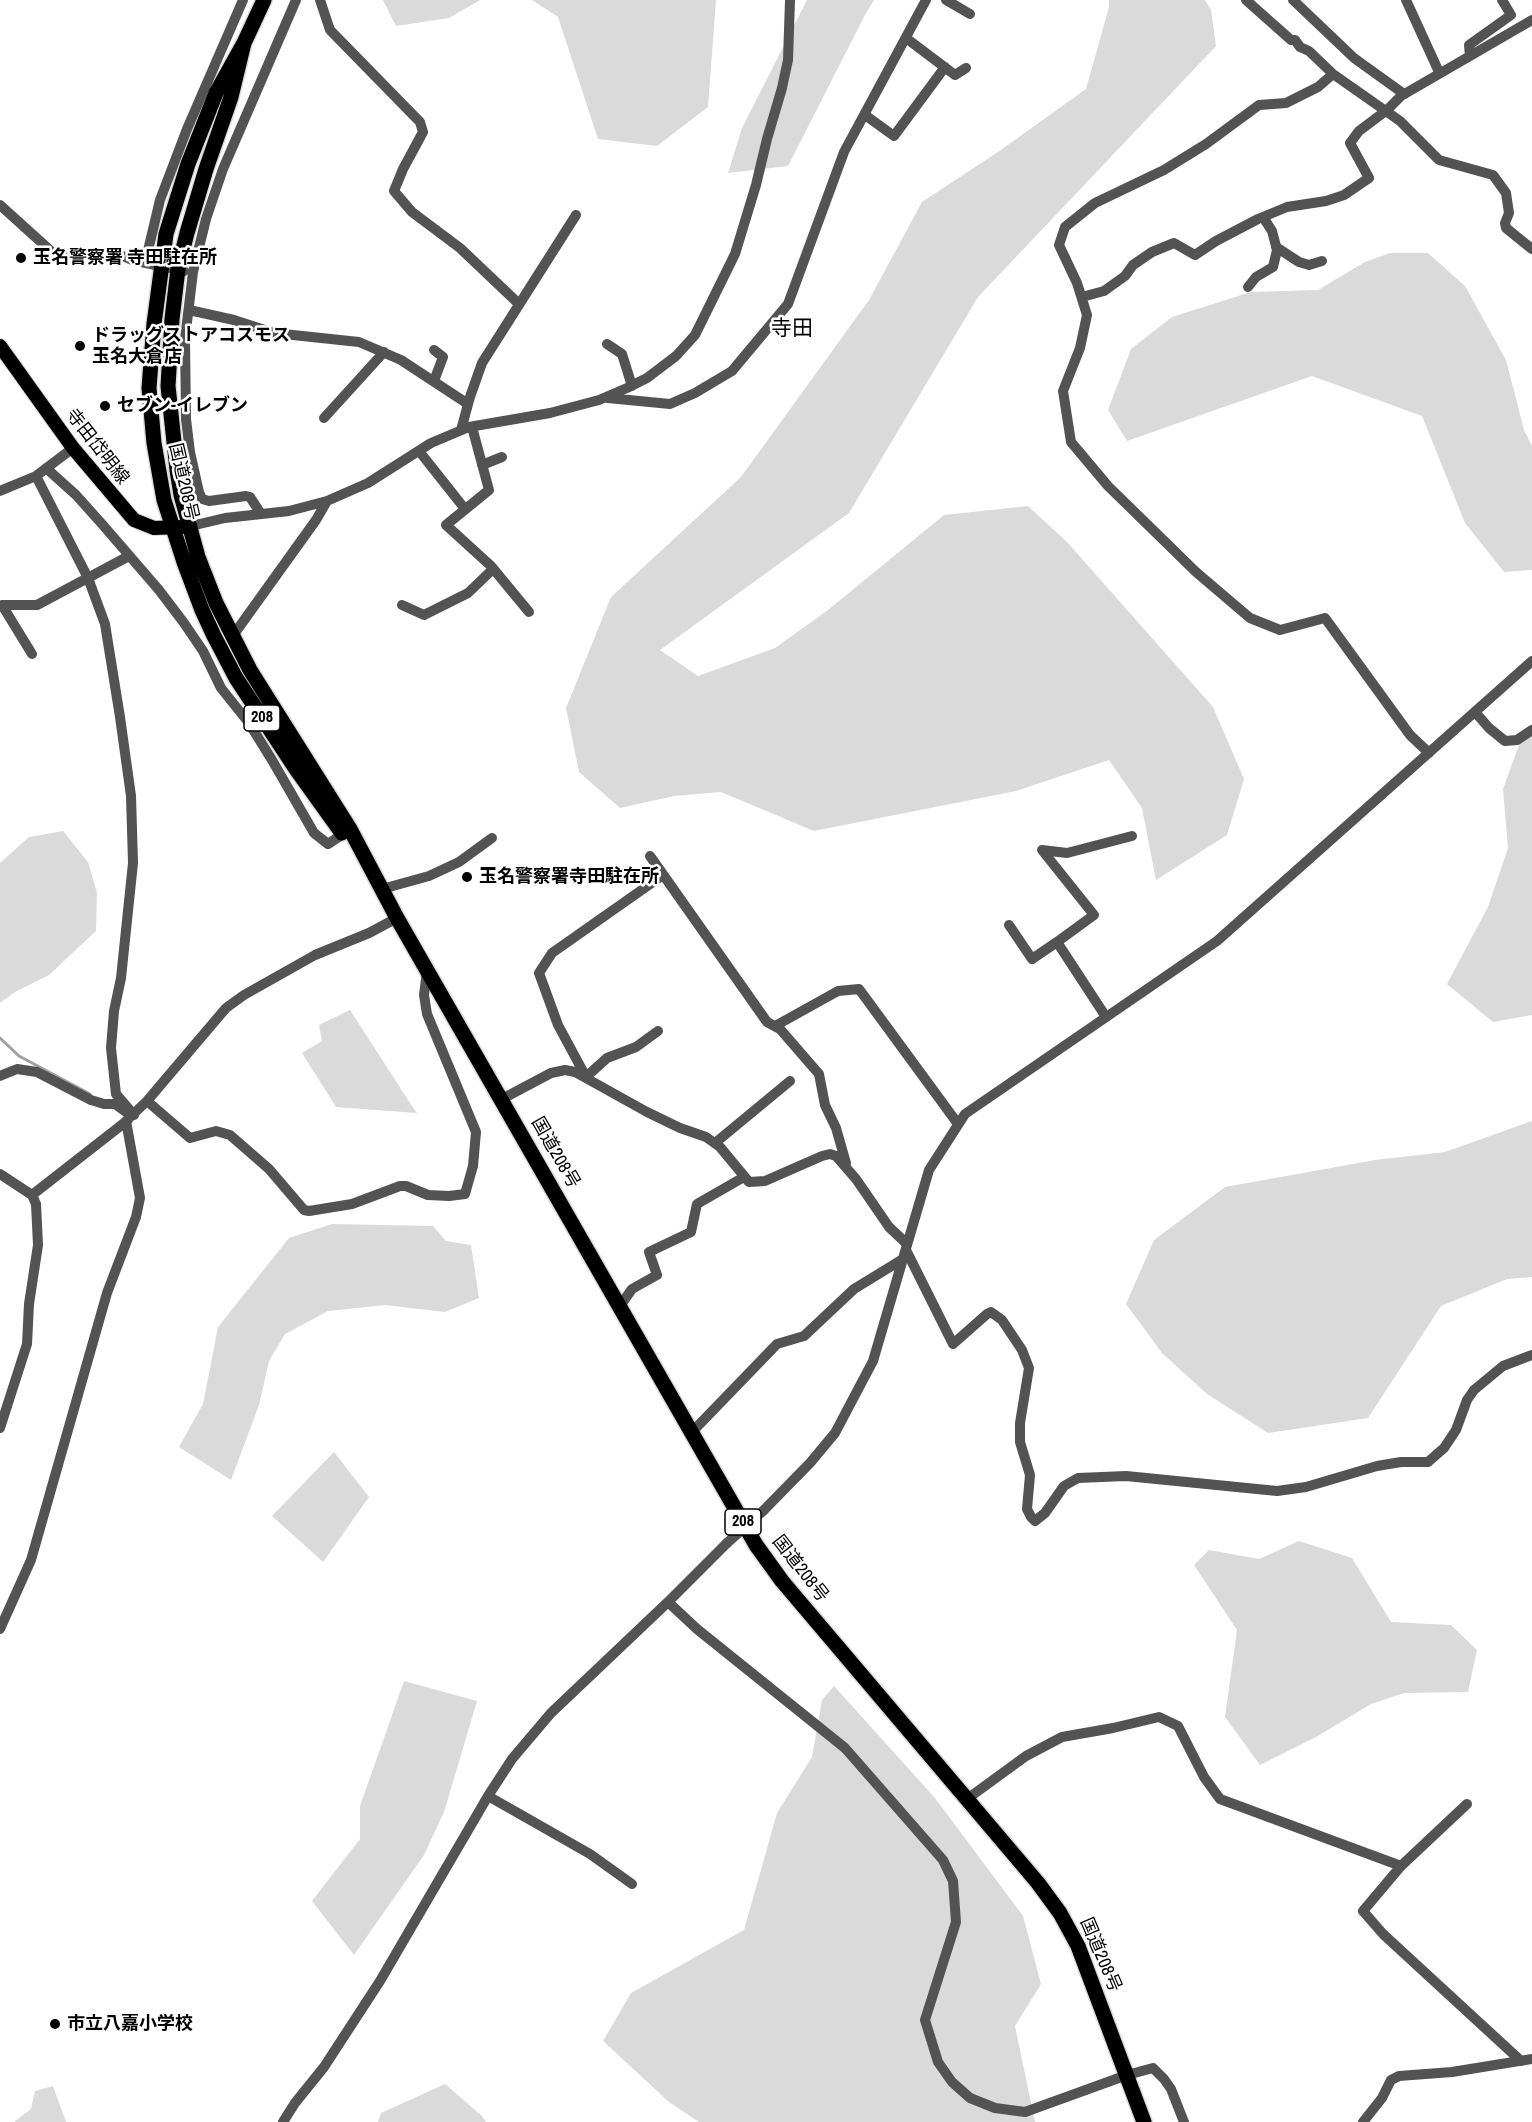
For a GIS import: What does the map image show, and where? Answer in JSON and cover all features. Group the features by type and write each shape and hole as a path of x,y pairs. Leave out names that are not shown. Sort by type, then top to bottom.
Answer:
{"highway":[{"name":"国道208号","path":"264,0 244,43 216,93 188,165 166,234 149,388 158,473 173,529 202,610 236,678 296,769 382,889"},
{"name":"国道208号","path":"244,43 231,97 195,201 178,269 172,319 168,386 177,470 181,495 205,575 232,637 350,829 397,918 756,1545 782,1581 1038,1883 1060,1913 1078,1946 1144,2122"}],"main road":[{"name":"寺田岱明線","path":"0,346 74,448 134,520 154,528 173,529 190,526"}],"street":[{"path":"146,263 160,200 187,129 243,0"},
{"path":"261,514 250,497 209,501 202,499 190,452 186,419 185,339 193,272 206,219 223,169 296,0"},
{"path":"320,0 330,30 420,122 423,132 394,191 412,212 460,248 519,304"},
{"path":"190,526 225,518 306,508 327,501 368,483 431,443 467,429 550,413 604,398 647,378 676,356 695,335 735,254 782,88 790,42 789,0"},
{"path":"604,398 670,404 695,393 732,371 788,304 844,152 926,0"},
{"path":"946,0 970,14"},
{"path":"1246,0 1334,74 1387,110 1438,160 1493,175 1506,193 1509,213 1505,223 1506,228 1532,249"},
{"path":"1293,0 1354,58 1404,93"},
{"path":"1406,0 1439,72"},
{"path":"1470,56 1469,45 1511,15 1502,0"},
{"path":"1082,297 1104,291 1125,276 1133,265 1152,252 1174,243 1195,255 1216,241 1287,207 1326,201 1344,195 1369,178 1350,143 1359,131 1387,110 1404,93 1532,20"},
{"path":"906,38 955,75 966,68"},
{"path":"865,115 894,136 945,67"},
{"path":"1334,74 1318,87 1286,103 1259,105 1206,144 1164,170 1095,203 1065,226 1059,245 1077,283 1087,315 1080,348 1063,391 1071,442 1108,486 1196,572 1250,618 1280,630 1325,618 1410,735 1429,753"},
{"path":"0,205 51,252 66,256 118,254 161,267 193,272"},
{"path":"529,612 493,569 446,525 489,490 482,465 467,429 468,404 482,363 576,215"},
{"path":"1248,287 1256,277 1273,267 1276,247 1272,231 1263,217"},
{"path":"1276,247 1299,262 1310,265 1322,261"},
{"path":"189,310 234,320 274,333 358,342 384,352 468,404"},
{"path":"607,344 621,354 632,386"},
{"path":"434,350 443,357 434,381"},
{"path":"324,418 384,352"},
{"path":"0,490 36,476 74,448"},
{"path":"418,451 465,509"},
{"path":"482,465 502,457"},
{"path":"46,468 76,495 159,590 184,623 203,651 221,688 249,723 314,833 328,844 343,834"},
{"path":"36,476 88,578 105,624 131,796 133,864 122,978 114,1011 111,1048 116,1094 131,1117"},
{"path":"232,637 316,520 327,501"},
{"path":"1,602 37,605 129,556"},
{"path":"402,605 424,615 468,593 493,569"},
{"path":"1,602 33,654"},
{"path":"283,2122 324,2067 380,1981 512,1759 551,1713 763,1510 810,1463 835,1433 873,1361 928,1170 965,1114 1218,941 1532,661"},
{"path":"221,688 236,678"},
{"path":"1475,712 1505,741 1517,740 1532,730"},
{"path":"1009,925 1032,959 1057,942 1094,915 1042,850 1067,853 1132,836"},
{"path":"382,889 429,876 459,862 492,838"},
{"path":"650,856 767,1022 780,1029 819,1074 825,1105 836,1128 846,1167"},
{"path":"586,1077 558,1025 540,973 552,953 663,875"},
{"path":"0,1629 31,1560 107,1293 136,1217 140,1198 126,1121 147,1101 226,1008 244,994 315,955 369,933 397,918"},
{"path":"1057,942 1106,1017"},
{"path":"147,1101 190,1138 216,1131 230,1135 269,1169 304,1210 352,1204 399,1186 406,1186 428,1195 465,1194 473,1166 476,1132 427,1014 424,995 427,970"},
{"path":"775,1026 838,991 859,989 958,1124"},
{"path":"586,1077 607,1058 636,1047 658,1031"},
{"path":"0,1076 17,1069 37,1072 91,1100 104,1104 115,1104 131,1117"},
{"path":"502,1099 558,1071 565,1070 586,1077 680,1128 706,1137 720,1147 749,1182 765,1181 830,1154 840,1159 905,1251 953,1344 992,1312 1002,1320 1022,1350 1029,1368 1020,1423 1020,1442 1030,1475 1027,1509 1035,1521 1044,1514 1064,1486 1078,1478 1126,1476 1277,1491 1329,1481 1377,1466 1401,1462 1428,1462 1444,1448 1456,1430 1467,1400 1474,1390 1503,1366 1532,1355"},
{"path":"715,1143 790,1081"},
{"path":"32,1195 131,1117"},
{"path":"0,1174 32,1195 36,1204 38,1245 29,1304 27,1344 0,1427"},
{"path":"620,1306 632,1289 657,1275 649,1252 691,1232 697,1204 744,1177"},
{"path":"692,1432 777,1344 804,1336 854,1289 905,1251"},
{"path":"668,1602 697,1629 845,1748 943,1860 953,1881 956,1922 925,2020 938,2062 952,2082 970,2098 996,2108 1025,2112 1126,2075 1153,2068 1171,2089 1184,2122"},
{"path":"967,1799 1026,1756 1062,1737 1159,1717 1178,1726 1204,1777 1220,1799 1401,1866"},
{"path":"488,1796 590,1854 632,1884"},
{"path":"1467,1804 1401,1866 1363,1911 1383,1934 1526,2060"},
{"path":"1363,2122 1382,2098 1392,2080 1399,2076 1452,2072 1526,2060"}],"shaded area":[{"path":"383,0 480,0 449,18 396,26"},
{"path":"532,0 716,0 708,107 657,146 598,139 558,17"},
{"path":"807,0 874,0 788,166 728,173 742,128"},
{"path":"1109,0 1205,0 1211,10 1216,46 978,297 849,513 660,650 698,676 775,648 828,610 944,515 1028,506 1067,542 1213,707 1244,779 1227,835 1156,880 1142,808 1109,760 1016,791 814,831 721,792 674,796 620,808 579,772 566,708 611,597 741,477 869,300 922,202 998,152 1086,89"},
{"path":"1390,253 1428,253 1465,286 1506,360 1524,430 1532,446 1532,570 1504,572 1465,523 1422,416 1312,376 1127,441 1108,410 1131,349 1172,317 1251,292 1318,290 1365,262"},
{"path":"1532,723 1532,1015 1493,1022 1447,984 1488,907 1508,848 1503,789 1519,745"},
{"path":"63,831 88,862 97,893 96,931 49,975 15,992 0,1003 0,863 29,837"},
{"path":"350,1010 417,1113 336,1107 302,1053 322,1041 319,1025"},
{"path":"1532,1121 1532,1277 1507,1279 1441,1306 1368,1418 1268,1433 1207,1394 1162,1353 1126,1304 1154,1240 1225,1187 1375,1160 1445,1152"},
{"path":"332,1224 433,1226 446,1241 471,1245 479,1298 445,1312 385,1305 328,1311 285,1334 269,1361 259,1405 231,1480 179,1447 203,1404 218,1327 289,1238"},
{"path":"334,1452 369,1497 323,1562 272,1516"},
{"path":"1299,1541 1352,1558 1391,1622 1451,1625 1477,1650 1468,1692 1404,1693 1371,1704 1316,1737 1260,1765 1225,1717 1237,1630 1194,1565 1209,1550 1259,1559"},
{"path":"404,1681 477,1701 444,1812 424,1855 354,1955 312,1901 360,1839 360,1806"},
{"path":"834,1686 935,1798 1023,1916 1041,1984 1015,2026 1035,2122 699,2122 669,2102 603,2041 631,1993 744,1930 777,1813 812,1757 822,1700"},
{"path":"445,2084 486,2122 378,2122 381,2113"},
{"path":"53,2086 66,2122 14,2122 31,2109 35,2091"}],"waterway":[{"path":"0,1038 19,1056 90,1094"}],"place":[{"name":"玉名警察署 寺田駐在所","path":"21,258"},
{"name":"ドラッグストアコスモス 玉名大倉店","path":"80,346"},
{"name":"セブン-イレブン","path":"105,406"},
{"name":"玉名警察署寺田駐在所","path":"467,877"},
{"name":"市立八嘉小学校","path":"55,2024"}],"district":[{"name":"寺田","path":"792,329"}]}
